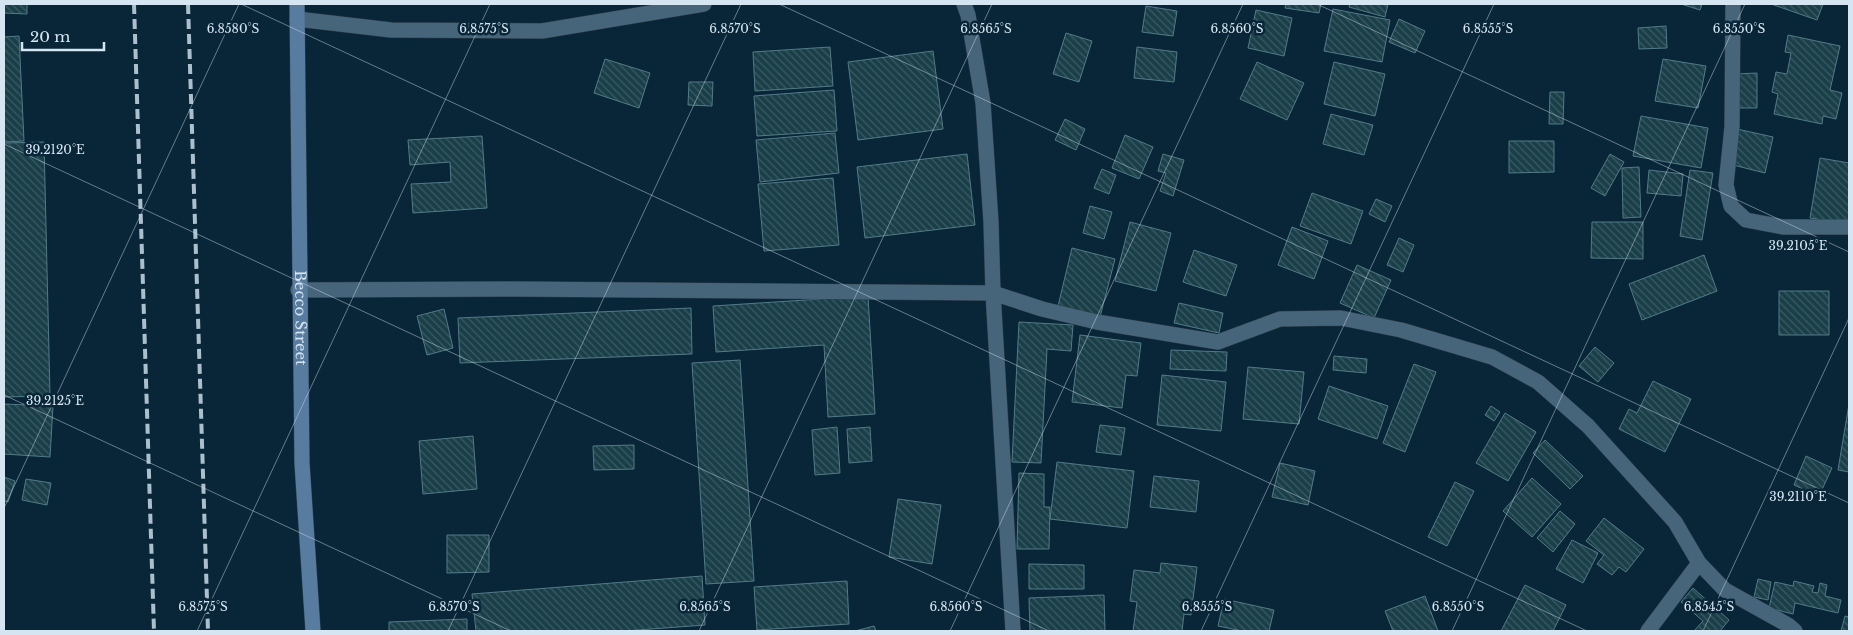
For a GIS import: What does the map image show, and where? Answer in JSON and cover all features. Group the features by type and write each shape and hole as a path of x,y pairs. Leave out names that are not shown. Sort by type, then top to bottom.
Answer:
{"street":[{"path":"297,11 391,30 542,31 704,4"},
{"path":"964,4 968,14 983,103 1013,631"},
{"path":"1733,4 1732,127 1726,186 1731,206 1746,220 1783,227 1849,227"},
{"name":"Becco Street","path":"297,11 298,290 302,463 314,631"},
{"path":"298,290 515,289 993,293 1042,309 1097,322 1218,342 1280,319 1341,318 1401,330 1492,357 1538,382 1588,426 1675,522 1699,563 1725,590 1788,625 1795,631"},
{"path":"1648,631 1699,563"}],"building":[{"path":"4,4 27,4 27,14 4,13"},
{"path":"1286,4 1321,4 1319,13 1285,8"},
{"path":"1350,4 1388,4 1385,17 1349,7"},
{"path":"1681,4 1702,4 1700,10"},
{"path":"1771,4 1823,4 1817,20"},
{"path":"1146,6 1177,11 1173,36 1142,32"},
{"path":"1333,9 1390,20 1382,62 1324,51"},
{"path":"1256,10 1292,18 1284,56 1248,48"},
{"path":"1399,19 1425,31 1415,53 1389,42"},
{"path":"1666,26 1667,48 1639,49 1638,28"},
{"path":"1066,33 1092,41 1079,82 1053,74"},
{"path":"1788,35 1840,46 1830,90 1842,93 1836,119 1823,116 1822,124 1774,114 1778,94 1772,92 1776,72 1787,74 1791,53 1785,52"},
{"path":"19,36 24,141 4,142 4,37"},
{"path":"830,47 833,86 755,91 753,52"},
{"path":"1137,47 1177,52 1174,82 1134,78"},
{"path":"933,51 943,129 858,140 848,62"},
{"path":"605,59 650,73 639,108 594,93"},
{"path":"1663,59 1706,66 1698,108 1655,101"},
{"path":"1257,62 1304,83 1287,120 1240,99"},
{"path":"1334,62 1385,74 1375,116 1324,104"},
{"path":"1757,73 1757,108 1735,108 1734,74"},
{"path":"689,82 713,82 712,106 688,105"},
{"path":"834,90 837,131 757,136 754,96"},
{"path":"1550,92 1564,92 1563,124 1549,124"},
{"path":"1331,114 1373,125 1364,155 1323,144"},
{"path":"1641,116 1708,128 1701,168 1633,156"},
{"path":"1065,119 1085,129 1076,150 1055,140"},
{"path":"1737,129 1773,137 1765,173 1729,164"},
{"path":"835,133 839,173 760,182 756,140"},
{"path":"1125,135 1153,147 1139,179 1112,168"},
{"path":"482,136 487,208 413,213 411,184 451,182 450,162 410,165 408,140"},
{"path":"1509,141 1554,141 1554,172 1509,173"},
{"path":"44,142 50,396 4,397 4,143"},
{"path":"967,154 975,225 865,238 857,167"},
{"path":"1163,154 1184,160 1173,196 1160,191 1166,173 1158,171"},
{"path":"1610,154 1624,162 1605,196 1591,188"},
{"path":"1820,158 1849,163 1849,224 1810,218"},
{"path":"1639,167 1641,217 1623,218 1622,168"},
{"path":"1102,169 1116,175 1109,194 1094,188"},
{"path":"1649,170 1683,174 1681,196 1647,193"},
{"path":"1690,170 1713,173 1702,240 1680,236"},
{"path":"833,178 839,245 764,251 758,184"},
{"path":"1312,193 1363,211 1351,244 1300,226"},
{"path":"1376,199 1392,206 1385,222 1369,214"},
{"path":"1090,206 1112,212 1104,239 1083,233"},
{"path":"1130,222 1171,233 1156,291 1115,281"},
{"path":"1592,222 1643,222 1643,259 1591,258"},
{"path":"1292,227 1328,241 1314,279 1278,265"},
{"path":"1399,238 1414,245 1403,272 1387,265"},
{"path":"1072,248 1115,259 1100,317 1058,306"},
{"path":"1194,250 1237,265 1226,296 1183,282"},
{"path":"1704,255 1717,291 1642,320 1629,284"},
{"path":"1357,265 1391,280 1374,318 1340,303"},
{"path":"1779,291 1829,291 1829,335 1779,335"},
{"path":"868,296 875,414 828,417 824,345 716,352 713,306"},
{"path":"1179,303 1223,313 1219,333 1174,323"},
{"path":"691,308 692,354 460,363 458,318"},
{"path":"444,309 453,348 427,355 417,316"},
{"path":"1019,322 1073,325 1071,351 1047,349 1041,463 1012,462"},
{"path":"1080,335 1141,343 1137,376 1126,375 1122,408 1072,402"},
{"path":"1595,347 1614,363 1598,382 1579,366"},
{"path":"1171,350 1227,352 1226,371 1170,369"},
{"path":"1334,356 1367,359 1366,373 1333,370"},
{"path":"740,360 754,581 706,584 692,363"},
{"path":"1414,364 1436,372 1405,452 1383,443"},
{"path":"1248,367 1304,372 1299,424 1243,419"},
{"path":"1162,375 1226,382 1221,431 1157,425"},
{"path":"1653,381 1691,399 1665,452 1619,429 1629,409 1637,413"},
{"path":"1329,386 1388,406 1377,439 1318,419"},
{"path":"4,404 53,406 50,457 4,454"},
{"path":"1849,404 1849,472 1838,470"},
{"path":"1491,406 1500,412 1494,421 1485,415"},
{"path":"1505,413 1536,432 1508,481 1476,463"},
{"path":"1100,425 1125,428 1121,455 1096,452"},
{"path":"837,427 840,473 815,475 812,430"},
{"path":"870,427 872,461 849,463 847,429"},
{"path":"473,436 477,489 423,494 419,441"},
{"path":"1545,440 1583,476 1570,489 1533,453"},
{"path":"634,445 634,469 594,470 593,446"},
{"path":"1806,456 1832,468 1819,496 1794,485"},
{"path":"1057,462 1134,471 1127,528 1050,519"},
{"path":"1280,463 1315,471 1308,505 1272,497"},
{"path":"1019,473 1044,474 1044,507 1050,507 1049,549 1017,549"},
{"path":"1154,476 1199,481 1196,512 1150,507"},
{"path":"4,477 15,481 8,502 4,501"},
{"path":"1532,478 1561,504 1532,537 1503,511"},
{"path":"26,479 51,483 47,505 22,500"},
{"path":"1455,482 1474,491 1447,546 1428,537"},
{"path":"898,499 941,505 932,564 889,557"},
{"path":"1560,511 1575,524 1553,552 1537,538"},
{"path":"1604,518 1644,549 1626,572 1619,567 1612,575 1597,564 1604,555 1586,541"},
{"path":"447,535 489,535 489,572 447,573"},
{"path":"1572,540 1598,553 1583,583 1556,569"},
{"path":"1161,563 1197,567 1191,615 1184,614 1182,631 1133,631 1137,602 1130,601 1134,570 1160,573"},
{"path":"1029,564 1084,565 1084,589 1029,589"},
{"path":"702,576 705,625 624,631 476,631 472,594"},
{"path":"1758,579 1771,582 1768,600 1754,597"},
{"path":"847,581 849,624 757,630 754,587"},
{"path":"1794,581 1814,586 1812,592 1818,593 1820,583 1827,585 1825,596 1841,600 1838,613 1795,603 1793,614 1769,608 1775,582 1793,586"},
{"path":"1525,585 1566,605 1553,631 1501,631"},
{"path":"1693,588 1729,620 1720,631 1694,631 1703,621 1681,602"},
{"path":"1104,595 1105,631 1030,631 1029,598"},
{"path":"1425,596 1438,631 1393,631 1385,611"},
{"path":"1224,599 1274,610 1269,631 1242,631 1218,626"},
{"path":"1845,616 1849,617 1849,631 1841,631"},
{"path":"467,619 467,631 389,631 389,622"},
{"path":"874,626 876,631 855,631"}],"railway":[{"path":"134,4 154,631"},
{"path":"188,4 208,631"}]}
